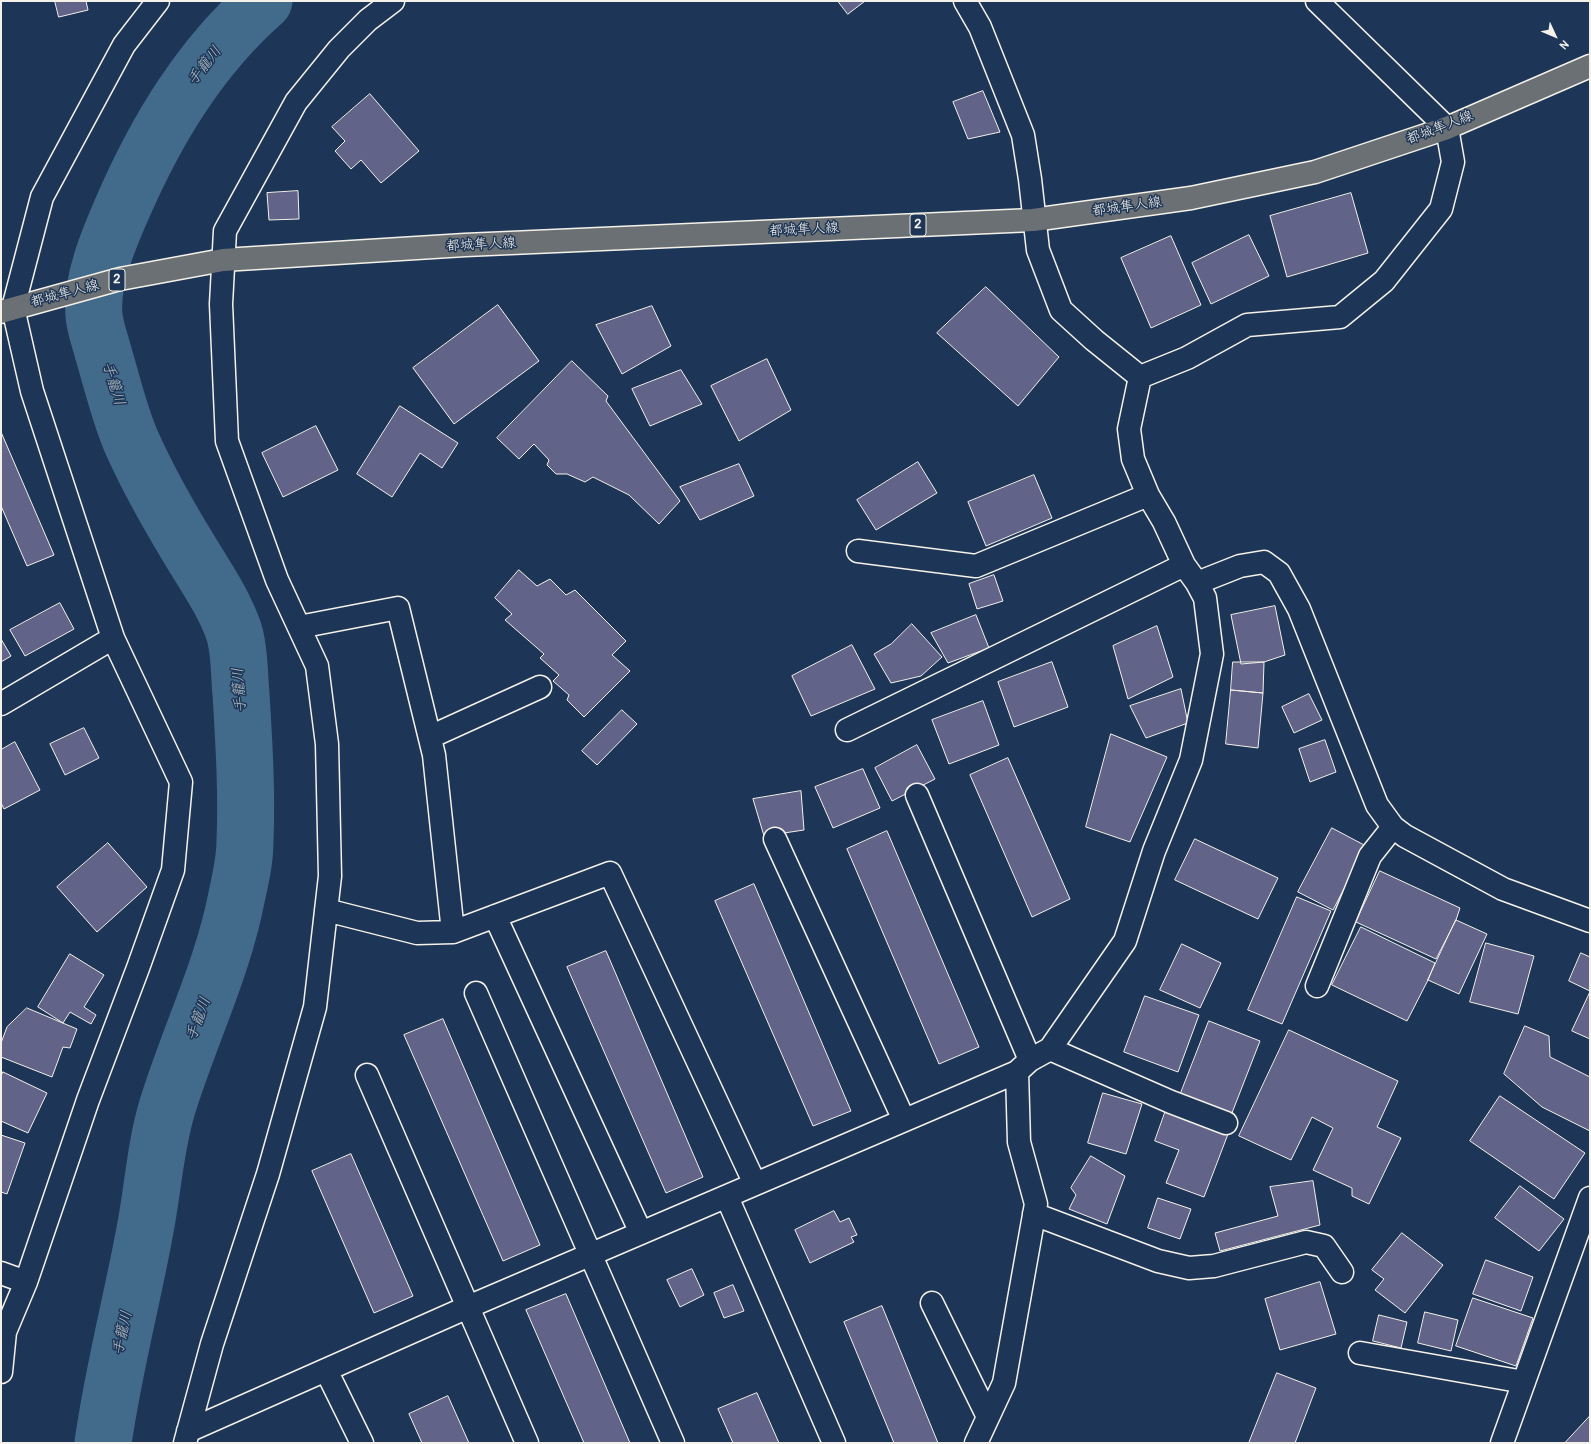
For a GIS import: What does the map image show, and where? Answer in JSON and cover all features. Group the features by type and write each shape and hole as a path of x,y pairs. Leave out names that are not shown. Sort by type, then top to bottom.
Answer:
{"main road":[{"name":"都城隼人線","path":"7,310 120,279 223,260 465,245 1033,220 1191,198 1315,172 1447,128 1590,66"}],"street":[{"path":"1,1372 5,1332 26,1282 88,1100 173,870 181,782 113,638 7,310 42,197 124,45 158,1"},
{"path":"186,1437 212,1344 268,1174 315,1007 330,876 327,744 317,666 277,580 227,441 221,304 225,231 296,102 354,34 368,20 393,1"},
{"path":"965,1 980,27 1023,135 1030,179 1033,220 1038,250 1061,310 1094,340 1140,377"},
{"path":"1140,377 1187,358 1247,325 1340,317 1384,281 1441,209 1453,162 1447,128 1317,1"},
{"path":"186,1437 326,1370 468,1307 904,1120 1023,1066 1050,1049 1125,941 1154,851 1191,760 1212,654 1205,598 1184,564 1164,522 1148,495 1133,459 1129,429 1140,377"},
{"path":"858,551 976,566 1148,495"},
{"path":"1197,583 1240,566 1264,562 1279,573 1299,609 1377,805 1393,828 1503,889 1590,921"},
{"path":"847,730 1184,564"},
{"path":"299,627 398,608 434,755 453,932"},
{"path":"1,704 113,638"},
{"path":"430,737 540,687"},
{"path":"917,795 1023,1066 1020,1142 1036,1204 1004,1383 976,1443"},
{"path":"1317,986 1370,856 1393,828"},
{"path":"775,839 904,1120"},
{"path":"326,910 417,933 453,932 610,873 755,1184"},
{"path":"495,916 641,1233"},
{"path":"476,993 673,1443"},
{"path":"1050,1049 1171,1102 1226,1123"},
{"path":"367,1075 527,1443"},
{"path":"726,1197 834,1443"},
{"path":"1502,1443 1590,1198"},
{"path":"1034,1214 1158,1261 1189,1268 1214,1266 1306,1242 1324,1246 1342,1272"},
{"path":"1,1272 26,1282"},
{"path":"932,1303 988,1417"},
{"path":"1360,1353 1524,1382"},
{"path":"326,1370 362,1443"}],"building":[{"path":"55,1 86,1 88,10 59,17"},
{"path":"838,1 865,1 848,14"},
{"path":"983,91 1000,132 968,139 953,102"},
{"path":"370,94 419,151 381,183 361,160 351,169 335,151 345,141 332,127"},
{"path":"298,191 299,219 269,220 267,193"},
{"path":"1351,193 1368,253 1287,277 1270,216"},
{"path":"1249,235 1269,276 1211,304 1192,263"},
{"path":"1171,236 1201,305 1151,328 1121,258"},
{"path":"986,287 1059,357 1018,406 937,333"},
{"path":"498,305 539,361 454,424 413,368"},
{"path":"652,306 671,346 622,374 596,325"},
{"path":"767,359 791,410 739,441 711,386"},
{"path":"572,361 608,396 606,401 680,501 659,524 629,495 593,477 585,482 567,474 556,474 547,465 549,460 534,444 519,459 497,438"},
{"path":"681,370 702,404 650,426 632,389"},
{"path":"400,406 458,443 442,468 420,453 392,497 357,474"},
{"path":"316,426 338,470 283,497 262,453"},
{"path":"1,432 54,555 27,566 1,506"},
{"path":"918,462 937,493 876,530 857,500"},
{"path":"739,464 754,496 700,520 680,487"},
{"path":"1034,475 1052,518 986,546 968,502"},
{"path":"519,570 537,586 550,579 566,595 575,590 626,641 612,655 630,671 584,717 567,700 569,695 553,681 559,675 540,658 544,654 505,620 512,614 495,598"},
{"path":"994,575 1003,601 977,609 969,584"},
{"path":"60,603 74,629 25,656 10,630"},
{"path":"1275,606 1285,655 1264,662 1241,664 1231,615"},
{"path":"976,615 989,648 948,663 931,633"},
{"path":"912,624 942,657 921,676 891,683 874,654 891,644"},
{"path":"1157,626 1173,677 1128,699 1113,646"},
{"path":"1,639 11,656 1,662"},
{"path":"852,645 875,689 811,716 792,676"},
{"path":"1052,662 1068,707 1014,727 998,682"},
{"path":"1233,662 1264,662 1263,693 1231,690"},
{"path":"1181,689 1188,723 1146,738 1130,706"},
{"path":"1231,690 1263,693 1258,748 1226,744"},
{"path":"1309,694 1322,720 1294,733 1282,707"},
{"path":"983,701 999,745 949,764 932,720"},
{"path":"622,710 637,724 597,765 582,751"},
{"path":"84,728 99,758 65,775 50,744"},
{"path":"1111,734 1167,757 1130,842 1086,827"},
{"path":"1325,740 1336,772 1310,782 1299,749"},
{"path":"15,742 40,790 4,809 1,803 1,750"},
{"path":"917,745 935,779 892,801 875,768"},
{"path":"1008,758 1070,899 1032,917 970,775"},
{"path":"863,769 880,808 833,828 815,787"},
{"path":"801,791 804,830 764,836 753,799"},
{"path":"1332,828 1366,846 1333,910 1298,892"},
{"path":"887,831 979,1047 939,1064 847,849"},
{"path":"1195,839 1278,878 1258,919 1175,880"},
{"path":"108,843 147,887 97,932 57,887"},
{"path":"1380,871 1460,908 1456,920 1436,959 1356,922"},
{"path":"754,884 851,1111 813,1126 715,901"},
{"path":"1297,897 1331,911 1282,1024 1248,1010"},
{"path":"1456,920 1487,934 1459,994 1428,980"},
{"path":"1361,927 1435,963 1407,1021 1332,985"},
{"path":"1486,943 1534,956 1518,1014 1470,1002"},
{"path":"1182,944 1221,963 1200,1008 1160,990"},
{"path":"606,951 703,1177 666,1193 567,967"},
{"path":"1581,953 1590,957 1590,991 1569,981"},
{"path":"70,954 104,975 84,1007 96,1015 91,1024 70,1012 63,1023 38,1007"},
{"path":"1590,992 1590,1039 1572,1031"},
{"path":"1145,996 1199,1015 1178,1072 1124,1052"},
{"path":"27,1008 77,1029 70,1048 63,1047 52,1077 1,1057 1,1043 7,1027"},
{"path":"443,1019 540,1245 503,1261 404,1035"},
{"path":"1209,1021 1260,1041 1230,1118 1179,1098"},
{"path":"1525,1026 1549,1036 1550,1057 1590,1077 1590,1131 1542,1107 1504,1074"},
{"path":"1289,1030 1398,1081 1377,1127 1401,1138 1369,1204 1352,1196 1352,1188 1313,1170 1333,1128 1312,1117 1291,1160 1239,1136"},
{"path":"3,1072 47,1093 28,1133 1,1121 1,1077"},
{"path":"1103,1093 1142,1104 1126,1154 1088,1143"},
{"path":"1500,1096 1585,1153 1554,1199 1470,1141"},
{"path":"1166,1110 1228,1134 1204,1197 1166,1183 1179,1150 1155,1141"},
{"path":"1,1135 25,1143 7,1194 1,1192"},
{"path":"351,1154 413,1296 374,1313 312,1171"},
{"path":"1091,1156 1125,1176 1107,1224 1069,1209 1076,1195 1071,1188"},
{"path":"1313,1181 1320,1225 1220,1251 1215,1233 1278,1216 1270,1187"},
{"path":"1520,1186 1564,1219 1539,1251 1495,1218"},
{"path":"1158,1198 1191,1209 1180,1239 1148,1228"},
{"path":"834,1211 840,1222 849,1218 857,1235 851,1237 854,1242 810,1263 795,1230"},
{"path":"1402,1233 1443,1265 1405,1313 1375,1290 1384,1279 1372,1270"},
{"path":"1486,1260 1533,1277 1521,1311 1473,1294"},
{"path":"692,1269 704,1295 680,1307 667,1280"},
{"path":"1320,1282 1336,1334 1280,1350 1265,1299"},
{"path":"733,1285 744,1311 724,1318 714,1293"},
{"path":"566,1294 630,1443 584,1443 526,1310"},
{"path":"1473,1298 1533,1318 1516,1366 1456,1346"},
{"path":"882,1306 938,1443 894,1443 844,1322"},
{"path":"1425,1312 1458,1320 1451,1351 1418,1343"},
{"path":"1379,1315 1407,1322 1401,1348 1373,1341"},
{"path":"1277,1373 1316,1388 1295,1443 1249,1443"},
{"path":"757,1393 779,1443 733,1443 718,1409"},
{"path":"448,1396 469,1443 422,1443 409,1414"},
{"path":"1590,1416 1590,1443 1565,1443"}],"waterway":[{"name":"手籠川","path":"103,1443 112,1389 148,1215 163,1123 176,1081 214,976 231,922 244,861 246,804 239,663 234,632 224,609 164,506 131,441 119,408 96,329 94,315 95,289 106,248 116,223 134,182 164,125 199,72 219,47 264,1"}]}
